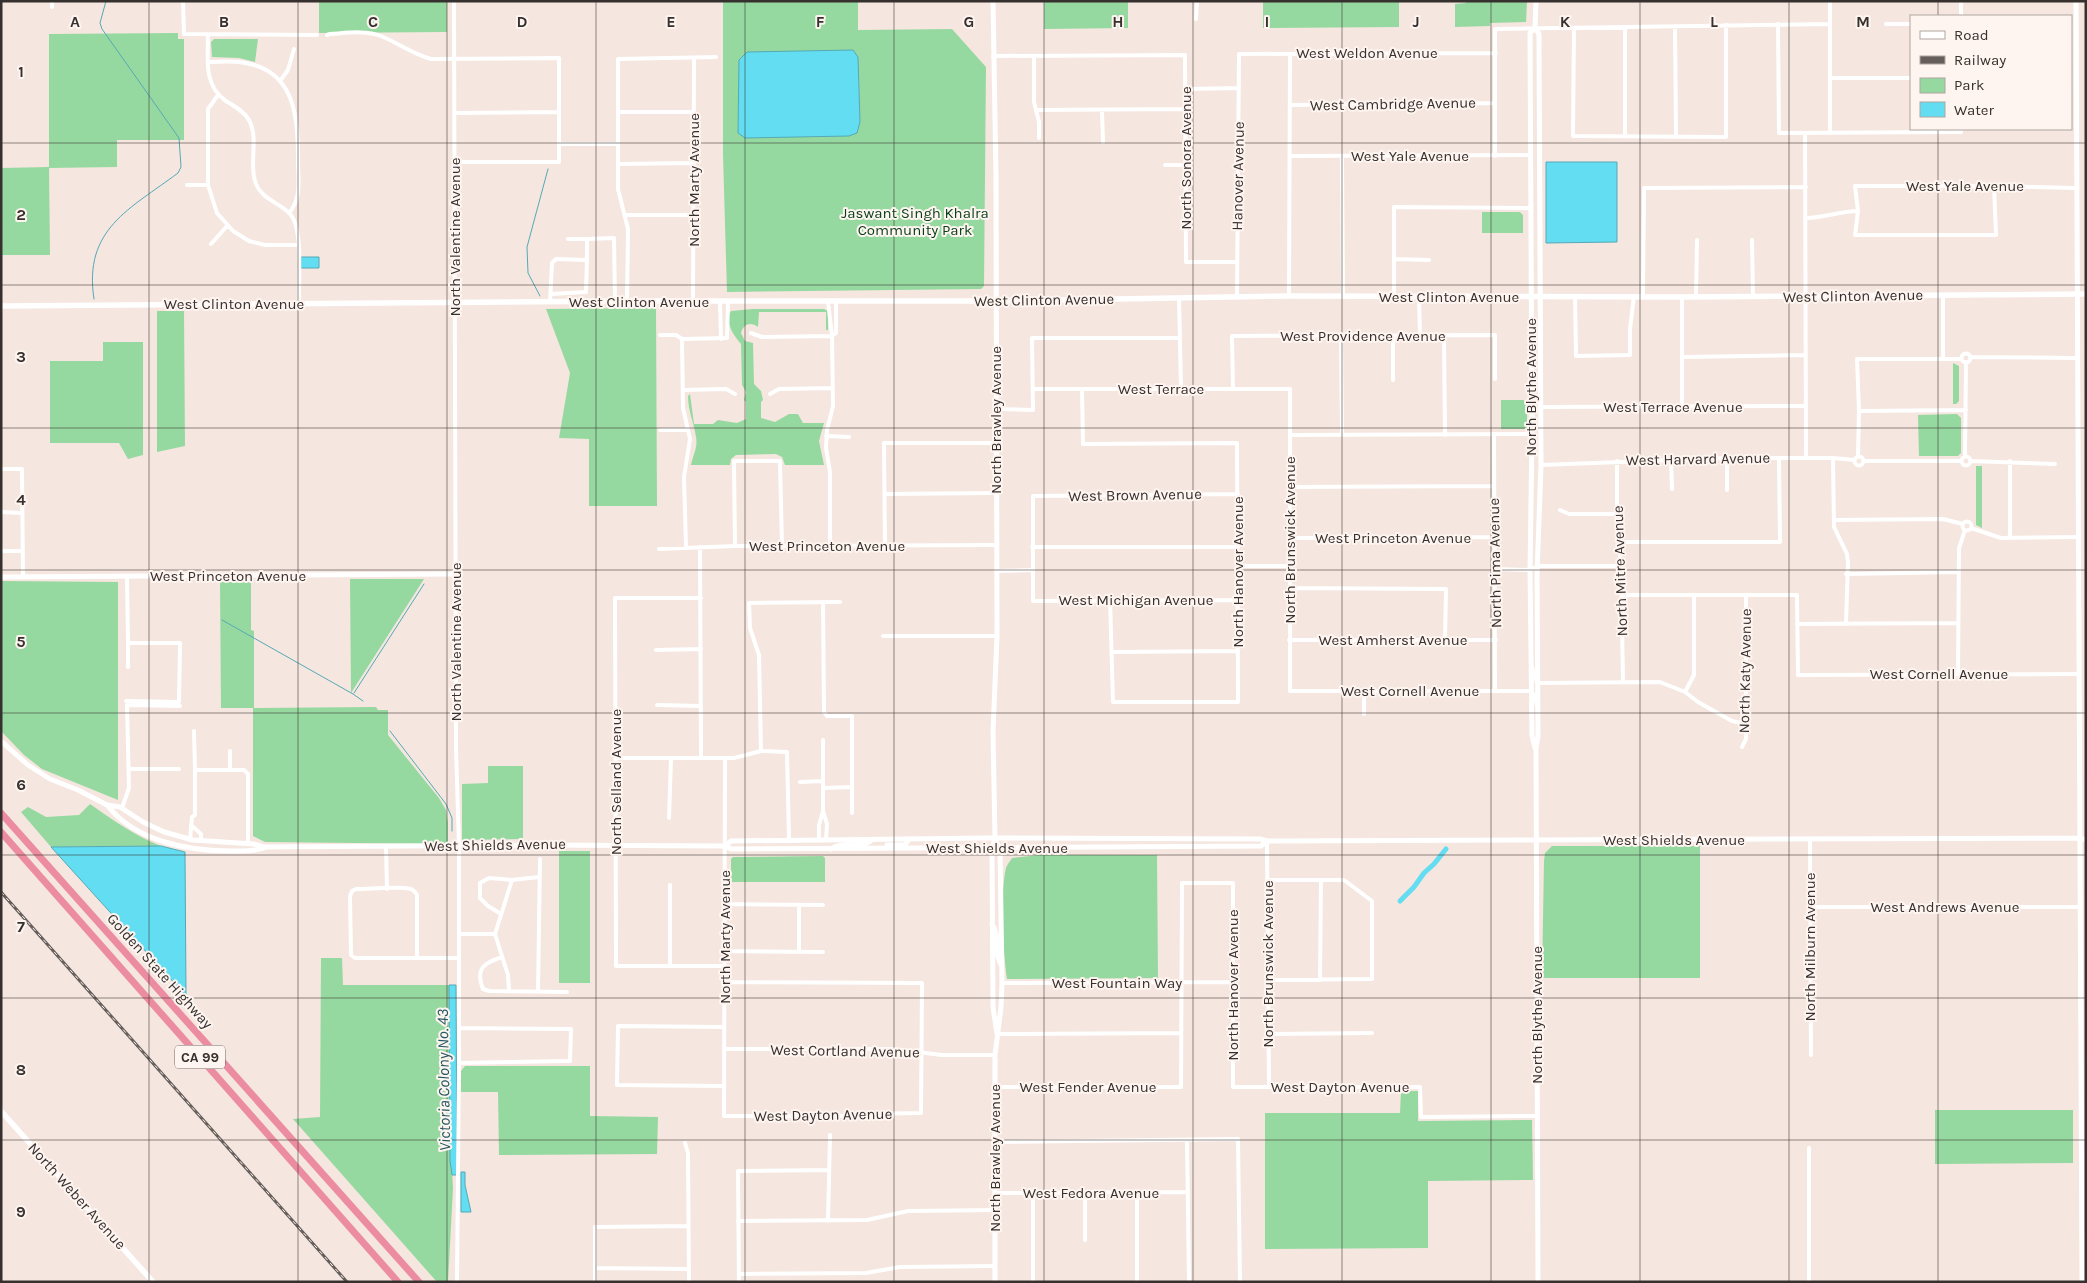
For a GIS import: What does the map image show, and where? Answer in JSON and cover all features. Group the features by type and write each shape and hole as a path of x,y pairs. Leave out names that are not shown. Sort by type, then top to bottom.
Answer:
{"highway":[{"name":"Golden State Highway","path":"1,813 419,1282"},
{"name":"Golden State Highway","path":"1,832 398,1282"}],"main road":[{"name":"West Clinton Avenue","path":"1,306 455,304 615,301 996,301 1289,296 1682,297 2086,294"},
{"name":"North Weber Avenue","path":"1,1111 153,1282"}],"street":[{"path":"52,1 52,7"},
{"path":"183,1 184,34 317,34"},
{"name":"North Valentine Avenue","path":"454,1 459,958 456,1282"},
{"name":"North Brawley Avenue","path":"993,1 996,141 997,636 993,731 995,838 992,849 992,924 993,1007 997,1034"},
{"path":"1196,19 1197,1"},
{"name":"North Blythe Avenue","path":"1536,1 1535,28 1539,34 1541,464 1530,663 1532,736 1536,748"},
{"path":"1830,1 1830,133"},
{"path":"1961,1 1961,15"},
{"path":"2076,1 2077,538 2079,718 2084,838 2080,907 2083,1019 2084,1274 2082,1282"},
{"path":"1778,24 1779,133 1961,130"},
{"path":"1495,156 1495,28 1830,24"},
{"path":"1886,24 1910,24"},
{"path":"1574,28 1573,136 1726,137 1726,25"},
{"path":"1676,26 1676,136"},
{"path":"1626,27 1626,136"},
{"name":"North Blythe Avenue","path":"1535,28 1530,33 1530,297 1534,568 1538,683 1538,736 1536,748 1538,1282"},
{"path":"327,35 364,33 379,35 419,56 431,59 558,58 559,162 454,162"},
{"path":"208,35 209,80 218,95 243,112 250,122 253,138 254,174 258,189 265,197 289,213 298,230 299,304"},
{"path":"280,81 288,70 294,49"},
{"name":"West Weldon Avenue","path":"1239,54 1496,52"},
{"name":"North Sonora Avenue","path":"1034,56 1185,54 1186,262 1237,262"},
{"name":"Hanover Avenue","path":"1237,298 1239,54"},
{"path":"1289,296 1290,54"},
{"path":"994,56 1034,56 1034,102 1040,122 1039,138"},
{"path":"627,301 628,229 618,189 618,59 694,59 716,57"},
{"name":"North Marty Avenue","path":"693,301 694,59"},
{"path":"208,62 247,64 266,71 280,81 294,103 298,126 298,193 295,205 289,213"},
{"path":"1830,78 1910,78"},
{"path":"1186,89 1239,88"},
{"path":"218,95 208,109 208,185 213,204 227,226 243,238 257,244 298,245"},
{"name":"West Cambridge Avenue","path":"1291,105 1494,103"},
{"path":"1036,110 1184,109"},
{"path":"1102,110 1104,142"},
{"path":"454,113 558,112"},
{"path":"618,112 694,112"},
{"path":"1805,134 1806,457"},
{"path":"559,144 618,144"},
{"name":"West Yale Avenue","path":"1290,156 1530,156"},
{"path":"1342,156 1343,297"},
{"path":"618,164 694,163"},
{"path":"1165,165 1185,165"},
{"path":"187,185 208,185"},
{"name":"West Yale Avenue","path":"1858,211 1855,186 2076,188"},
{"path":"1806,218 1821,218 1841,212 1858,211 1855,235 1996,235 1994,186"},
{"path":"1643,296 1644,188 1806,187"},
{"path":"1394,297 1394,207 1531,208"},
{"path":"625,215 694,215"},
{"path":"211,244 227,226"},
{"path":"568,239 614,238 615,301"},
{"path":"551,294 586,292 587,239"},
{"path":"1696,296 1697,240"},
{"path":"1752,240 1753,296"},
{"path":"550,302 552,263 556,259 585,260 587,258"},
{"path":"1394,260 1429,260"},
{"path":"1943,295 1943,359"},
{"path":"1575,296 1576,356 1630,355 1630,330 1634,296"},
{"path":"1419,297 1420,336"},
{"path":"1682,297 1682,407"},
{"path":"1179,298 1181,389"},
{"path":"720,302 721,339"},
{"path":"660,335 676,335 682,339 727,338 728,302"},
{"path":"828,302 832,336 832,406 826,436 830,472 830,546"},
{"path":"751,332 762,337 832,336 836,333 836,302"},
{"name":"West Providence Avenue","path":"1233,389 1232,336 1495,335 1495,379"},
{"path":"1341,336 1342,435"},
{"path":"1393,336 1393,380"},
{"path":"1444,336 1445,435"},
{"path":"997,409 1033,410 1032,338 1179,338"},
{"path":"682,339 683,408 690,439 684,476 686,547"},
{"path":"1961,359 1963,354 1970,357 2076,358"},
{"path":"1682,357 1805,355"},
{"path":"1961,461 1965,456 1966,362 1970,357"},
{"path":"1966,362 1961,359 1857,359 1859,411 1856,459 1862,458 1863,461 1961,461 1965,465 1970,461 2055,464"},
{"path":"770,394 779,389 832,388"},
{"path":"683,390 726,389 735,394"},
{"name":"West Terrace","path":"1033,389 1290,389"},
{"name":"North Hanover Avenue","path":"1082,389 1083,444 1237,443 1239,566 1238,702 1113,702 1112,652"},
{"name":"North Brunswick Avenue","path":"1290,389 1290,690"},
{"name":"West Terrace Avenue","path":"1540,408 1806,406"},
{"path":"1859,411 1966,410"},
{"path":"660,430 687,430"},
{"name":"North Pima Avenue","path":"1494,434 1495,691"},
{"path":"1291,435 1532,434"},
{"path":"826,436 849,437"},
{"path":"886,546 884,443 996,443"},
{"path":"1965,456 1970,461"},
{"name":"West Harvard Avenue","path":"1541,464 1672,459 1806,457 1856,459 1858,466 1863,461"},
{"path":"1727,458 1727,490"},
{"path":"1620,542 1780,542 1779,458"},
{"path":"1833,458 1834,520 1837,533 1847,554 1846,623"},
{"path":"1672,459 1672,489"},
{"path":"734,546 734,461 780,461 782,547"},
{"name":"North Mitre Avenue","path":"1617,461 1617,514 1622,566 1623,682"},
{"path":"2010,462 2010,538"},
{"path":"1,469 22,469 23,577"},
{"path":"1290,486 1493,486"},
{"path":"885,494 996,493"},
{"path":"2077,494 2086,493"},
{"name":"West Brown Avenue","path":"1032,547 1033,496 1238,494"},
{"path":"1560,510 1569,514 1617,514"},
{"path":"1,512 22,512"},
{"path":"1834,520 1943,519 1963,524 1968,522 1971,524 1971,528"},
{"path":"1958,674 1959,548 1965,530 1963,524"},
{"path":"1965,530 1971,528 1992,537 2077,538"},
{"name":"West Princeton Avenue","path":"1291,538 1495,537"},
{"name":"West Princeton Avenue","path":"659,549 734,546 996,545"},
{"path":"700,547 702,758"},
{"path":"996,571 1032,570 1032,547 1238,547"},
{"path":"1,551 23,551"},
{"path":"1239,566 1291,566"},
{"path":"1496,570 1622,566"},
{"name":"West Michigan Avenue","path":"1032,570 1033,601 1110,599 1239,600"},
{"path":"1846,574 1959,572"},
{"name":"West Princeton Avenue","path":"1,577 456,574"},
{"path":"127,577 128,667"},
{"path":"1291,588 1446,589 1445,640"},
{"path":"1622,595 1797,595 1798,624 1958,623"},
{"path":"1685,692 1694,675 1694,595"},
{"name":"North Katy Avenue","path":"1742,747 1746,739 1746,595"},
{"name":"North Selland Avenue","path":"670,966 616,966 616,598 701,598"},
{"path":"1110,599 1112,652 1238,651"},
{"path":"761,751 759,655 750,628 749,602 840,602"},
{"path":"823,602 824,712 827,716 852,716 852,813"},
{"name":"West Cornell Avenue","path":"1798,624 1798,675 2079,674"},
{"path":"883,636 997,636"},
{"name":"West Amherst Avenue","path":"1289,640 1496,640"},
{"path":"126,701 179,702 180,644 128,643"},
{"path":"656,650 701,649"},
{"path":"1530,663 1538,683 1660,682 1685,692 1698,702 1732,721 1745,724"},
{"name":"West Cornell Avenue","path":"1290,690 1531,691"},
{"path":"1364,691 1364,714"},
{"path":"1531,691 1538,709"},
{"path":"122,808 128,792 128,705 180,706"},
{"path":"657,705 701,706"},
{"path":"2079,718 2086,718"},
{"path":"190,840 192,817 195,815 194,731"},
{"path":"820,840 819,825 823,811 823,740"},
{"name":"West Shields Avenue","path":"1,741 28,765 50,780 78,790 108,805 122,808 154,828 190,840 248,844 264,848 616,845 725,846 731,849 1000,849 1261,846 1268,841"},
{"path":"230,750 230,770"},
{"path":"616,758 725,758 740,757 761,751 788,752 789,840"},
{"path":"669,818 671,758"},
{"name":"North Marty Avenue","path":"724,1116 725,758"},
{"path":"129,769 179,769"},
{"path":"195,770 244,770 248,774 248,844"},
{"path":"800,782 823,781"},
{"path":"823,788 852,787"},
{"name":"West Shields Avenue","path":"108,805 115,815 148,835 185,848 254,852 264,848"},
{"path":"823,811 827,824 826,840"},
{"path":"191,825 201,834 201,841"},
{"name":"North Brawley Avenue","path":"995,838 1000,849 1002,983 996,1055 995,1282"},
{"name":"West Shields Avenue","path":"725,846 730,841 995,838 1536,841 2084,838"},
{"path":"882,848 887,845 905,845 909,839"},
{"path":"831,848 837,844 868,844 872,840"},
{"name":"North Milburn Avenue","path":"1810,840 1811,1055"},
{"name":"North Brunswick Avenue","path":"1268,841 1269,1086"},
{"path":"386,846 387,889"},
{"path":"538,992 540,859"},
{"path":"501,914 488,906 480,898 480,883 489,878 512,880 539,876"},
{"path":"509,990 508,975 495,934 512,880"},
{"path":"1268,880 1344,880 1372,901 1372,979 1268,980"},
{"path":"1320,880 1320,980"},
{"name":"North Hanover Avenue","path":"1181,983 1182,883 1233,883 1233,1087"},
{"path":"670,885 670,966 724,966"},
{"path":"417,958 417,895 411,889 356,889 352,891 350,896 351,955 354,958 417,958 459,958"},
{"path":"725,904 823,905"},
{"path":"799,905 799,952"},
{"name":"West Andrews Avenue","path":"1810,907 2080,907"},
{"path":"992,924 996,931 997,957 1001,966"},
{"path":"458,934 495,934"},
{"path":"724,951 823,952"},
{"path":"502,957 488,962 482,967 480,981 484,989 489,991 568,992"},
{"path":"724,982 922,983 923,1052"},
{"name":"West Fountain Way","path":"1002,983 1233,982"},
{"path":"997,1034 1181,1033 1181,983"},
{"path":"724,1027 618,1026 617,1085 724,1086"},
{"path":"459,1028 571,1029 570,1061 459,1063"},
{"name":"West Fender Avenue","path":"996,1087 1181,1087 1181,1033"},
{"path":"1268,1034 1372,1033"},
{"name":"West Cortland Avenue","path":"724,1049 892,1049 953,1056 996,1055"},
{"name":"West Dayton Avenue","path":"724,1116 854,1116 860,1114 921,1113 923,1052"},
{"name":"West Dayton Avenue","path":"1233,1087 1420,1087 1421,1116 1538,1116"},
{"path":"828,1221 830,1135"},
{"path":"996,1142 1238,1139 1240,1282"},
{"path":"1187,1140 1189,1282"},
{"path":"685,1143 688,1153 689,1282"},
{"path":"1808,1148 1809,1282"},
{"path":"739,1282 738,1171 829,1170"},
{"name":"West Fedora Avenue","path":"996,1193 1188,1192"},
{"path":"1085,1193 1085,1240"},
{"path":"1137,1193 1137,1282"},
{"path":"1033,1194 1033,1282"},
{"path":"738,1221 867,1220 908,1211 996,1210"},
{"path":"594,1282 595,1227 688,1226"},
{"path":"739,1274 866,1273 900,1267 995,1266"},
{"path":"595,1268 689,1269"}],"green space":[{"path":"319,1 447,1 447,32 319,33"},
{"name":"Jaswant Singh Khalra Community Park","path":"723,1 858,1 858,30 952,29 986,67 984,286 981,289 727,292 723,155"},
{"path":"1128,1 1128,28 1044,29 1044,2"},
{"path":"1263,1 1399,1 1399,27 1263,28"},
{"path":"1466,1 1527,1 1526,22 1490,23 1490,26 1455,27 1455,4 1466,3"},
{"path":"178,33 178,39 184,39 184,140 117,140 117,167 49,168 50,255 1,255 1,168 49,167 49,34"},
{"path":"214,39 258,39 255,62 239,58 212,57 211,42"},
{"path":"1482,212 1520,212 1523,215 1523,233 1482,233"},
{"path":"656,308 657,506 589,506 589,439 559,438 570,373 546,309"},
{"path":"753,309 824,309 828,311 828,330 826,330 826,312 759,312 758,327 748,324 741,333 745,341 753,343 754,384 761,391 763,400 761,402 761,418 775,422 789,414 798,414 803,423 824,423 819,441 824,465 785,465 782,457 776,454 736,455 731,459 730,465 691,465 696,441 689,407 688,396 690,394 694,424 713,424 718,420 737,423 746,419 746,402 744,400 746,392 742,385 741,344 729,324 729,315 731,311"},
{"path":"157,311 184,311 185,446 157,452"},
{"path":"103,342 143,342 143,455 128,459 119,443 50,443 50,361 103,361"},
{"path":"1953,363 1959,366 1959,401 1956,404 1953,404"},
{"path":"1501,400 1524,400 1527,410 1527,429 1501,429"},
{"path":"1957,414 1961,418 1961,453 1958,456 1919,456 1918,415"},
{"path":"1976,466 1982,466 1982,528 1976,525"},
{"path":"350,579 424,579 351,693"},
{"path":"1,581 118,582 118,800 42,769 24,755 1,731"},
{"path":"220,582 251,582 251,630 254,631 254,708 376,707 378,710 388,710 388,735 439,798 446,810 448,844 265,842 253,836 253,708 221,708"},
{"path":"488,766 523,766 523,839 462,840 462,784 488,783"},
{"path":"90,804 133,833 161,846 51,847 21,812 28,807 46,817 79,815"},
{"path":"1552,846 1700,846 1700,978 1542,978 1544,861 1545,853"},
{"path":"559,851 590,851 590,983 559,983"},
{"path":"1039,855 1157,855 1158,978 1007,979 1003,923 1003,892 1006,868 1012,858"},
{"path":"823,856 825,858 825,882 731,882 731,859 733,857"},
{"path":"321,958 342,958 343,985 449,985 449,1117 453,1188 448,1282 437,1282 293,1119 320,1117"},
{"path":"465,1066 590,1066 590,1116 658,1117 657,1154 499,1155 498,1092 461,1092 461,1071"},
{"path":"1401,1091 1418,1091 1418,1121 1532,1120 1533,1180 1428,1181 1428,1248 1265,1249 1265,1113 1400,1113"},
{"path":"1935,1110 2073,1110 2073,1163 1935,1164"}],"water":[{"path":"853,50 858,57 860,122 857,133 849,136 745,138 738,133 739,60 747,52"},
{"path":"1546,162 1617,162 1617,242 1546,243"},
{"path":"301,257 319,257 319,268 301,268"},
{"path":"161,846 185,852 186,996 51,847"},
{"path":"449,985 456,985 457,1175 452,1175 450,1161"},
{"path":"461,1172 465,1172 465,1185 471,1212 461,1212"}],"waterway":[{"path":"94,299 92,275 96,255 103,238 127,210 178,173 181,167 179,138 102,29 100,23 106,1"},
{"path":"540,296 528,273 527,247 548,169"},
{"path":"354,693 424,584"},
{"path":"222,620 363,701"},
{"name":"Victoria Colony No. 43","path":"390,731 446,804 452,818 452,831"},
{"path":"1400,901 1446,849"}],"railway":[{"path":"1,892 347,1282"}]}
